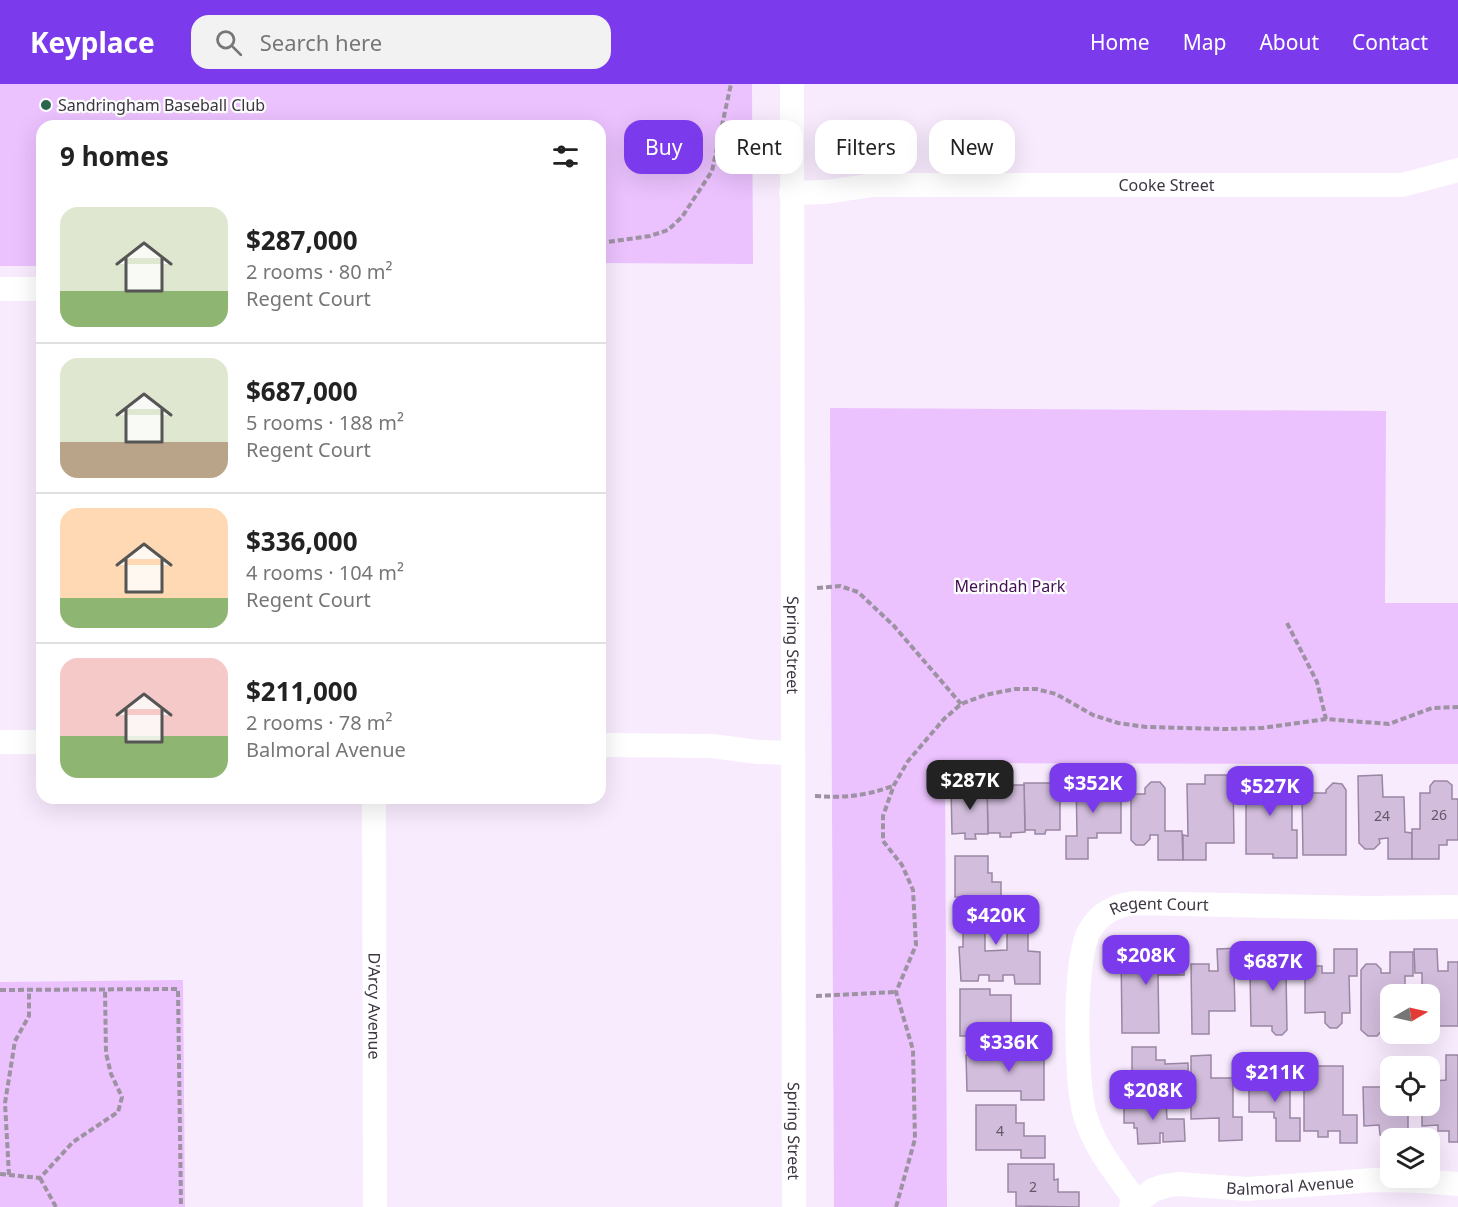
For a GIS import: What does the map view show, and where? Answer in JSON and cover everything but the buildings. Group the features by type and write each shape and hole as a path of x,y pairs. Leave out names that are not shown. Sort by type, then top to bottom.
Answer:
{"street":[{"name":"Spring Street","path":"792,84 795,1207"},
{"name":"Cooke Street","path":"791,185 826,177 873,185 1402,185 1458,170"},
{"path":"0,289 36,289"},
{"path":"606,745 712,746 758,739 793,746"},
{"path":"0,741 36,742"},
{"name":"D'Arcy Avenue","path":"372,804 375,1207"},
{"name":"Regent Court","path":"1133,1204 1092,1133 1080,1097 1079,965 1089,931 1100,918 1116,907 1135,903 1366,908 1455,907"},
{"name":"Balmoral Avenue","path":"1133,1204 1165,1185 1178,1184 1247,1188 1375,1180 1458,1184"}],"path":[{"path":"606,242 650,236 668,230 682,217 712,171 731,84"},
{"path":"793,590 840,586 858,592 894,626 961,704"},
{"path":"1287,623 1317,682 1326,718"},
{"path":"896,1207 915,1138 913,1050 896,992 916,945 913,890 902,865 883,841 883,816 894,785 926,738 961,704 985,695 1015,689 1036,689 1056,694 1093,715 1118,723 1146,727 1253,728 1326,718 1389,724 1432,708 1458,707"},
{"path":"793,794 838,798 868,794 894,785"},
{"path":"0,990 178,988 181,1207"},
{"path":"9,1175 5,1103 15,1041 29,1017 29,989"},
{"path":"40,1178 74,1142 118,1112 122,1097 111,1074 106,1053 105,989"},
{"path":"794,997 896,992"},
{"path":"0,1174 40,1178"},
{"path":"40,1178 56,1207"}],"green space":[{"path":"0,84 752,84 752,120 715,120 715,174 752,174 753,264 606,263 606,120 36,120 36,266 0,266"},
{"name":"Merindah Park","path":"830,408 1386,411 1385,603 1458,603 1458,764 945,763 947,1207 834,1207"},
{"path":"183,980 185,1207 0,1207 0,982"}],"place":[{"name":"Sandringham Baseball Club","path":"46,105"}]}
